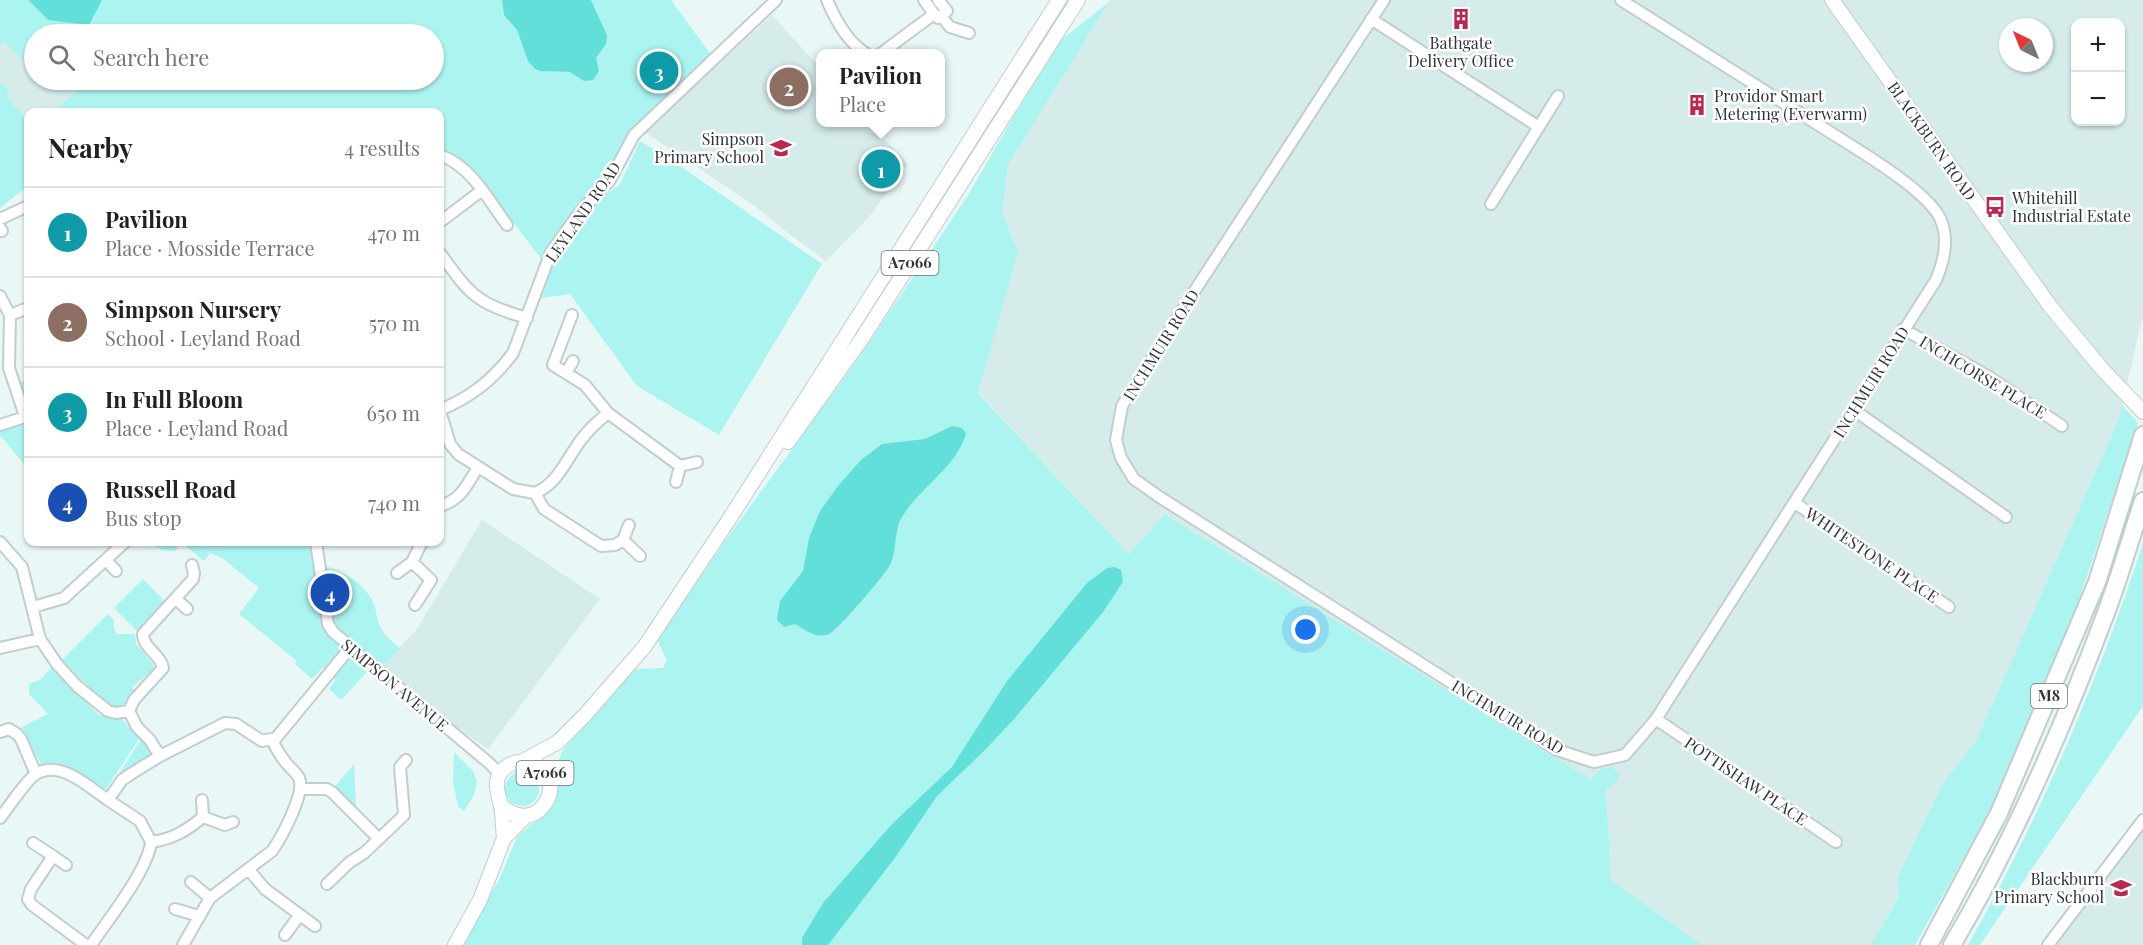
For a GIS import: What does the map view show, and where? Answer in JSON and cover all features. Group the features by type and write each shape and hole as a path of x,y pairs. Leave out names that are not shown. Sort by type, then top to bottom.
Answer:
{"highway":[{"name":"M8","path":"1929,945 1999,813 2097,582 2143,435"},
{"name":"M8","path":"1952,945 2026,803 2053,743 2105,616 2143,501"}],"main road":[{"name":"A7066","path":"504,838 501,805 496,795 496,784 500,774 506,767 523,761 558,742 585,715 645,646 730,518 1059,0"},
{"name":"A7066","path":"730,518 815,406 863,337 1078,0"},
{"name":"BLACKBURN ROAD","path":"1832,0 2045,299 2076,340 2143,412"},
{"name":"A7066","path":"545,772 558,742"},
{"name":"A7066","path":"455,945 480,900 504,838 526,816 543,808 548,799 549,781 545,772 523,761"},
{"path":"501,805 508,812 517,816 526,816"}],"street":[{"name":"LEYLAND ROAD","path":"444,408 467,397 491,380 513,353 551,252 580,212 610,180 634,135 763,4 776,0"},
{"path":"827,0 837,22 860,49"},
{"path":"924,0 950,32 969,33"},
{"path":"887,49 947,11 938,0"},
{"name":"INCHMUIR ROAD","path":"1383,0 1122,406 1116,440 1120,458 1134,478 1158,496 1557,750 1594,762 1625,754 1656,719 1936,280 1942,267 1944,236 1941,219 1926,198 1875,162 1621,0"},
{"path":"1371,19 1539,127"},
{"path":"1491,204 1558,96"},
{"path":"444,157 465,168 507,225"},
{"path":"444,219 482,191"},
{"path":"0,219 24,208"},
{"path":"444,258 477,299 494,309 527,318"},
{"path":"0,296 10,315 9,368 24,408"},
{"path":"10,315 24,310"},
{"path":"572,315 553,365 585,385 608,413 680,466 697,462"},
{"name":"INCHCORSE PLACE","path":"1903,329 1986,375 2062,426"},
{"path":"566,373 573,361"},
{"path":"1854,411 2006,517"},
{"path":"444,423 452,448 477,467 513,489 536,493 554,480 581,440 594,424 608,413"},
{"path":"0,425 24,417"},
{"path":"676,482 680,466"},
{"path":"444,505 459,497 477,467"},
{"path":"536,493 544,508 601,546 607,547 623,540 629,525"},
{"name":"WHITESTONE PLACE","path":"1795,503 1949,607"},
{"path":"623,540 640,556"},
{"path":"0,542 22,567 40,639 57,664 96,703 108,711 116,713 129,711"},
{"path":"33,607 64,598 121,546"},
{"name":"SIMPSON AVENUE","path":"316,546 328,624 333,632 489,762 500,774"},
{"path":"397,573 412,562 420,546"},
{"path":"105,560 116,571"},
{"path":"412,562 431,580 416,605"},
{"path":"129,711 134,700 163,668 162,663 143,640 143,634 193,579 192,565"},
{"path":"176,599 187,609"},
{"path":"0,648 40,639"},
{"path":"108,800 122,780 160,756 225,723 236,724 257,739 272,740 284,729 350,648"},
{"path":"129,711 137,727 150,740 160,756"},
{"name":"POTTISHAW PLACE","path":"1656,719 1836,842"},
{"path":"0,732 9,729 17,734 36,774"},
{"path":"183,945 210,898 272,851 278,843 301,789 298,777 272,740"},
{"path":"327,884 350,862 364,854 404,815 400,767 406,760"},
{"path":"0,818 36,774 47,770 59,770 78,779 140,821 151,842 147,856 91,945"},
{"path":"301,789 327,789 378,838"},
{"path":"202,800 203,817"},
{"path":"151,842 168,840 187,831 203,817"},
{"path":"203,817 225,825 233,822"},
{"path":"2048,945 2143,820"},
{"path":"33,843 66,865"},
{"path":"53,856 31,889 28,899 32,905 86,945"},
{"path":"248,869 265,889 315,926"},
{"path":"191,882 210,898"},
{"path":"175,909 199,916"},
{"path":"285,935 299,916"}],"shaded area":[{"path":"0,0 28,0 48,20 52,21 33,0 502,0 504,15 517,30 528,61 541,71 571,72 596,58 607,35 591,0 671,0 714,59 643,126 616,172 545,264 513,222 507,225 465,168 444,157 444,108 58,108 76,91 74,90 444,90 444,24 24,24 24,60 4,42 0,44"},
{"path":"28,0 102,0 90,24 48,20"},
{"path":"502,0 591,0 607,35 606,44 596,58 599,71 593,80 584,81 570,72 535,69 528,61 517,30 504,15"},
{"name":"Whitehill Industrial Estate","path":"1110,0 2143,0 2143,315 2119,419 1976,741 1943,783 1897,878 1899,895 1871,945 1702,945 1611,880 1606,790 1165,514 1129,554 978,392 1018,252 1002,212 1008,165"},
{"path":"1109,2 1008,165 1002,212 1018,252 978,393 1129,554 1165,514 1591,780 1601,769 1612,767 1618,773 1618,780 1606,790 1611,880 1702,945 460,945 499,880 517,837 554,805 558,788 556,766 563,750 635,669 663,668 667,660 657,640 730,534 853,366 967,197 1056,44"},
{"name":"Simpson Primary School","path":"772,15 816,63 816,127 873,127 908,164 869,217 826,261 755,206 645,132"},
{"path":"4,41 24,60 24,90 76,91 58,108 24,108 24,116 6,96 10,92 0,81 0,44"},
{"path":"0,81 10,92 6,96 24,116 24,189 0,208"},
{"path":"640,141 822,264 719,435 637,386 570,294 542,298 548,275 557,257 577,234 597,202 620,184"},
{"path":"24,381 24,413 16,386"},
{"path":"2122,405 2138,423 2048,685 1994,804 1915,945 1871,945 1899,896 1897,878 1943,783 1976,741 2119,419"},
{"path":"24,416 24,464 0,435 0,425"},
{"path":"952,426 962,428 966,434 961,446 946,468 909,506 902,517 890,565 870,591 829,634 815,635 795,624 784,627 777,620 780,601 803,571 809,538 820,511 838,486 861,460 882,444 925,439"},
{"path":"482,520 600,599 488,749 377,671 417,629"},
{"path":"2143,543 2143,706 1980,945 1968,945 2019,848 2066,748 2107,646"},
{"path":"155,546 179,546 174,551 163,550"},
{"path":"186,546 317,546 319,565 342,573 368,593 374,603 381,628 400,648 377,671 350,649 331,670 323,667 312,679 295,664 297,661 239,614 259,588 222,558 210,553 204,561"},
{"path":"1114,567 1121,570 1123,582 1103,612 1015,718 937,796 897,855 828,945 802,945 802,938 823,903 892,824 952,767 1007,681 1087,583 1107,568"},
{"path":"143,579 165,602 137,631 114,608"},
{"path":"108,614 114,620 114,629 117,634 135,634 136,644 153,664 154,669 132,687 134,691 126,699 125,704 112,707 62,660"},
{"path":"352,658 367,672 341,700 329,689 335,681 334,677"},
{"path":"51,668 99,715 122,719 139,739 106,789 61,764 41,764 22,727 48,714 29,694 29,684 40,680"},
{"path":"144,734 160,756 119,784 117,777"},
{"path":"454,752 473,771 477,781 474,795 464,811 458,806 453,782"},
{"path":"354,764 356,805 354,813 331,791"},
{"path":"522,772 534,777 539,789 534,801 522,806 510,801 505,789 510,777"},
{"name":"Blackburn Primary School","path":"2143,830 2143,945 2055,945"}],"place":[{"name":"Bathgate Delivery Office","path":"1461,19"},
{"name":"In Full Bloom","path":"659,71"},
{"name":"Simpson Nursery","path":"789,87"},
{"name":"Providor Smart Metering (Everwarm)","path":"1697,105"},
{"name":"Simpson Primary School","path":"781,148"},
{"name":"Pavilion","path":"881,169"},
{"name":"Whitehill Industrial Estate","path":"1995,207"},
{"name":"Russell Road","path":"330,593"},
{"name":"Blackburn Primary School","path":"2121,888"}]}
